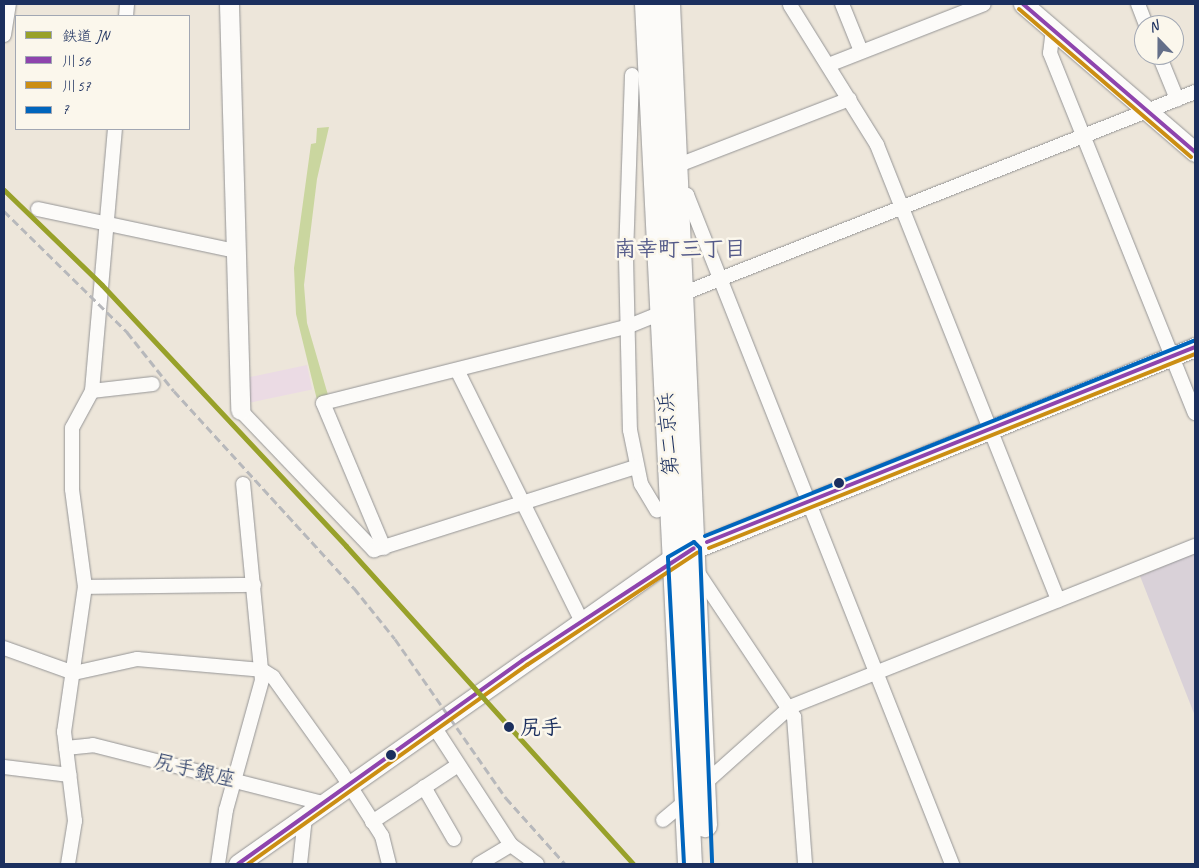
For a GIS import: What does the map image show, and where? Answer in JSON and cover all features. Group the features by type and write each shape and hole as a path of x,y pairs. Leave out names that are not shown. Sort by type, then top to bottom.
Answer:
{"highway":[{"name":"第二京浜","path":"647,4 652,73 660,314 687,557"},
{"name":"第二京浜","path":"668,4 652,73 676,166 682,294 687,557 696,791 706,864"},
{"name":"第二京浜","path":"690,864 696,791"}],"main road":[{"path":"229,4 240,410"},
{"path":"1023,4 1150,111 1195,152"},
{"path":"238,864 581,620 687,557 809,501 1195,346"}],"street":[{"path":"4,35 9,4"},
{"path":"842,4 861,51"},
{"path":"830,64 984,4"},
{"path":"790,5 830,64 877,145 1058,600"},
{"path":"1053,29 1050,53 1195,413"},
{"path":"1163,65 1177,99"},
{"path":"652,73 626,258 635,467 657,511"},
{"path":"384,548 323,403 458,372 629,326 660,314 682,294 1195,92"},
{"path":"676,166 850,99"},
{"path":"68,864 75,821 66,748 85,587 72,488 72,428 92,391 115,130"},
{"path":"677,191 687,195 952,864"},
{"path":"38,209 235,251"},
{"path":"458,372 521,505 581,620"},
{"path":"92,391 153,384"},
{"path":"240,410 374,550 521,505 635,467"},
{"path":"218,864 234,779 262,670 243,484"},
{"path":"663,820 790,707 1195,546"},
{"path":"687,557 790,707 805,864"},
{"path":"85,587 254,585"},
{"path":"4,648 74,673 137,659 262,670 273,677 382,836 389,864"},
{"path":"433,725 511,845 537,864"},
{"name":"尻手銀座","path":"66,748 93,745 324,803"},
{"path":"372,822 458,765"},
{"path":"4,767 70,776"},
{"path":"424,787 454,839"},
{"path":"300,864 305,817"},
{"path":"479,864 511,845"}],"shaded area":[{"path":"307,365 312,389 251,403 245,378"},
{"path":"1195,553 1195,716 1140,576"}],"green space":[{"path":"329,127 317,179 304,285 307,323 328,395 318,404 296,314 294,268 311,144 316,143 317,128"}],"railway":[{"path":"4,211 127,332 174,391 354,588 395,639 506,798 565,864"}],"rail line":[{"name":"JN","path":"4,190 102,285 346,546 633,864"}],"transit line":[{"name":"川56","path":"1023,4 1195,152"},
{"name":"川57","path":"1019,9 1191,157"},
{"name":"7","path":"705,536 1193,341"},
{"name":"川56","path":"707,542 1195,347"},
{"name":"川57","path":"709,548 1195,354"},
{"name":"7","path":"684,864 668,557 694,542 700,548 712,864"},
{"name":"川56","path":"238,864 523,660 694,548"},
{"name":"川57","path":"248,864 527,665 697,553"}],"place":[{"name":"尻手","path":"509,727"}],"district":[{"name":"南幸町三丁目","path":"680,250"}]}
